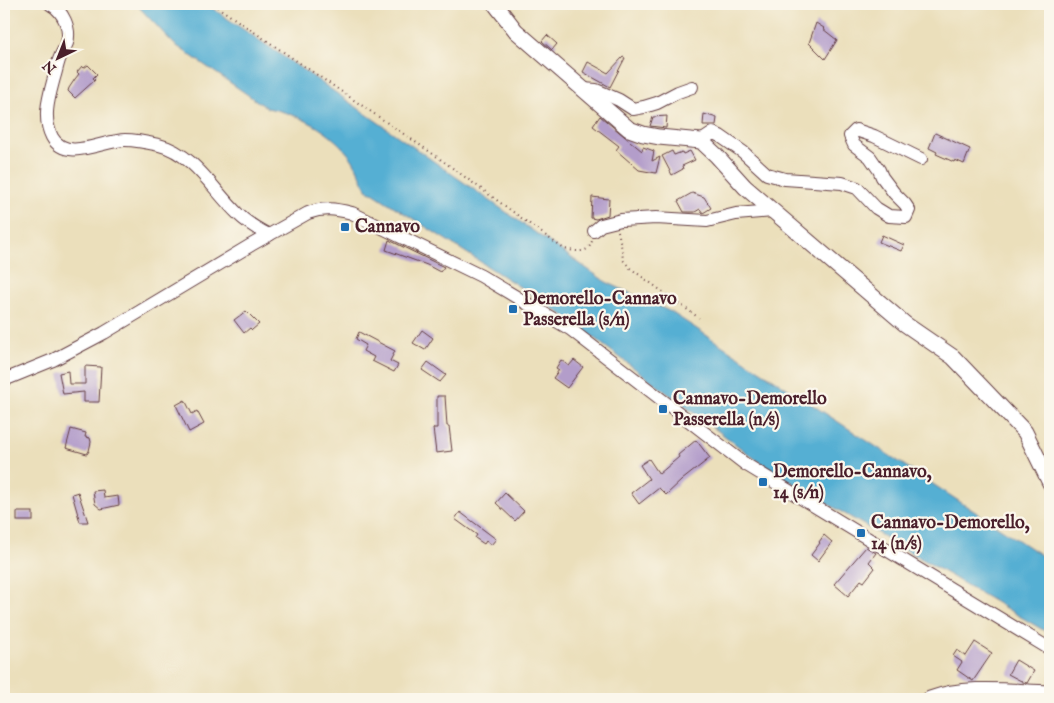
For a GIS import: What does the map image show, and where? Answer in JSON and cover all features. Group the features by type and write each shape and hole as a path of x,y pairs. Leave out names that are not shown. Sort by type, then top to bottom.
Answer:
{"street":[{"path":"50,4 60,11 68,33 67,42 59,60 47,102 47,125 52,138 60,146 72,150 125,140 170,148 198,169 243,218 254,227 269,235"},
{"path":"495,4 516,31 629,129 659,137 701,140 713,133 743,152 767,174 785,179 842,183 857,188 876,208 889,216 906,217 909,210 882,177 870,157 854,145 850,136 856,130 874,136 921,159"},
{"path":"583,89 596,90 633,108 657,103 692,87"},
{"path":"701,140 745,187 904,324 953,357 1025,432 1050,483"},
{"path":"4,380 53,360 104,333 308,213 333,208 352,213 481,276 570,329 745,464 1050,649"},
{"path":"594,231 601,225 624,220 656,218 706,221 736,214 773,211"},
{"path":"930,699 942,695 976,690 1050,693"}],"path":[{"path":"213,4 436,156 564,249 579,252 586,250 590,247 594,231"},
{"path":"624,220 618,226 622,260 630,268 699,318"}],"water":[{"path":"136,4 206,4 606,282 671,312 1050,561 1050,634 770,470 566,317 368,190 352,159 335,140 303,119 267,108 174,44"}],"building":[{"path":"816,23 837,40 825,59 809,43"},
{"path":"547,35 557,44 552,50 542,41"},
{"path":"623,57 625,58 610,87 583,72 588,62 608,73"},
{"path":"88,65 97,74 93,78 95,80 75,98 68,91 69,88 79,74 77,72 82,66 84,68"},
{"path":"704,114 717,118 716,125 703,125"},
{"path":"600,116 642,151 643,147 654,151 652,161 660,157 656,173 639,170 616,150 619,146 593,126"},
{"path":"667,116 666,128 650,126 653,117"},
{"path":"935,133 970,149 964,164 936,154 937,152 929,148"},
{"path":"672,151 674,155 690,151 695,160 682,166 683,169 672,175 662,156"},
{"path":"692,193 704,197 711,208 703,213 700,209 695,212 684,212 678,201"},
{"path":"592,197 609,199 608,215 596,219 591,218"},
{"path":"882,235 904,245 901,251 879,242"},
{"path":"389,240 444,267 440,272 427,265 386,250"},
{"path":"246,311 259,324 252,330 250,328 244,333 234,320"},
{"path":"422,330 433,338 425,350 413,343"},
{"path":"359,332 395,351 390,361 398,365 394,372 372,361 374,357 363,351 366,345 356,339"},
{"path":"561,360 569,366 574,360 583,367 567,388 553,378 559,370 556,368"},
{"path":"428,362 446,375 440,382 422,370"},
{"path":"85,366 101,367 99,402 84,402 84,392 63,394 59,373 68,371 69,384 85,384"},
{"path":"437,396 445,396 447,426 449,426 452,451 436,453 433,428 437,428"},
{"path":"185,400 192,414 197,411 204,424 189,432 176,405"},
{"path":"71,429 86,433 85,437 90,438 91,442 87,454 66,448"},
{"path":"696,440 710,458 666,495 659,488 639,504 631,493 649,479 640,465 649,459 659,474"},
{"path":"103,490 104,498 118,496 119,505 101,509 95,504 93,491"},
{"path":"78,492 88,522 80,522 72,494"},
{"path":"505,493 524,511 515,521 496,503"},
{"path":"17,512 33,512 33,521 17,521"},
{"path":"460,512 496,539 491,545 486,541 484,544 475,538 477,535 455,519"},
{"path":"824,535 832,542 818,561 811,555"},
{"path":"866,547 876,553 869,562 875,568 864,582 861,580 848,596 834,584"},
{"path":"975,642 992,653 973,681 957,670 962,662 953,656 957,650 966,656"},
{"path":"1016,660 1034,671 1027,683 1008,674"}],"place":[{"name":"Cannavo","path":"345,227"},
{"name":"Demorello-Cannavo Passerella (s/n)","path":"513,309"},
{"name":"Cannavo-Demorello Passerella (n/s)","path":"663,409"},
{"name":"Demorello-Cannavo, 14 (s/n)","path":"763,482"},
{"name":"Cannavo-Demorello, 14 (n/s)","path":"861,533"}]}
